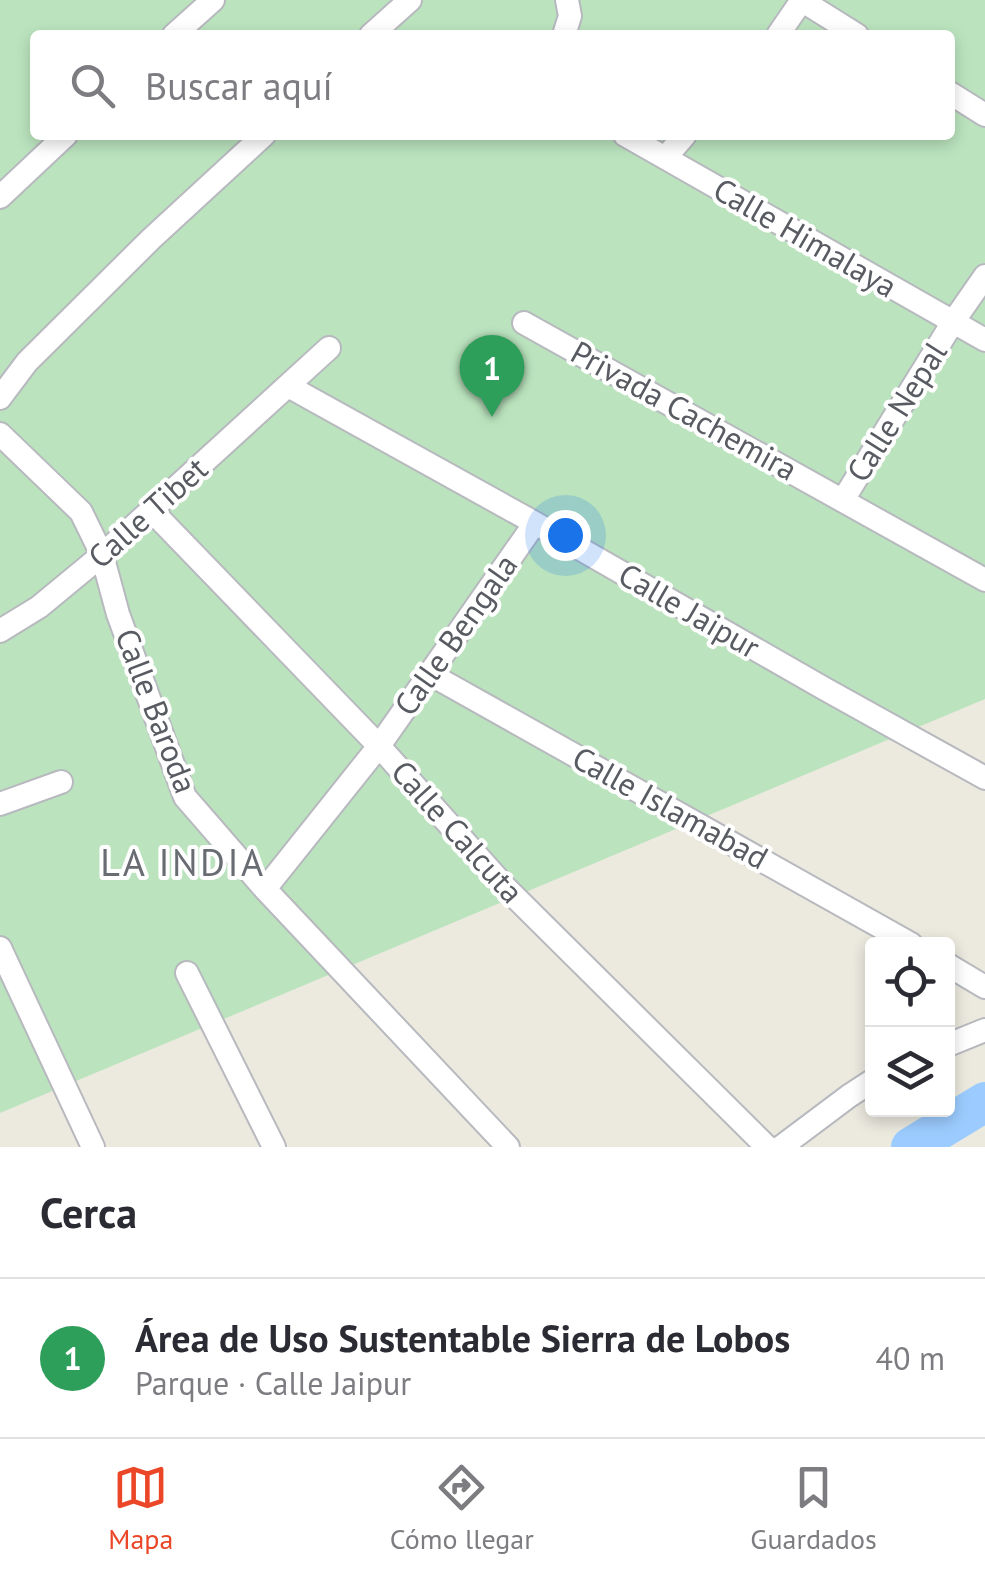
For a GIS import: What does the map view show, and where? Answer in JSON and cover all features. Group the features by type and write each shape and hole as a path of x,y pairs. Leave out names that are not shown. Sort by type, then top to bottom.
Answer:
{"street":[{"path":"180,30 213,0"},
{"path":"377,30 410,0"},
{"path":"566,0 570,16 566,30"},
{"path":"781,30 801,0 849,30"},
{"path":"955,96 985,115"},
{"path":"0,197 61,140"},
{"path":"0,398 28,362 96,294 259,140"},
{"name":"Calle Himalaya","path":"634,140 985,340"},
{"path":"665,158 681,140"},
{"name":"Calle Nepal","path":"843,500 985,276"},
{"name":"Privada Cachemira","path":"524,322 985,580"},
{"name":"Calle Tibet","path":"0,630 39,607 102,555 329,348"},
{"name":"Calle Jaipur","path":"288,386 985,778"},
{"name":"Calle Baroda","path":"0,434 81,512 102,555 118,614 184,797 508,1147"},
{"name":"Calle Calcuta","path":"152,511 379,746 505,887 768,1147"},
{"name":"Calle Bengala","path":"265,888 379,746 535,523"},
{"name":"Calle Islamabad","path":"428,674 898,937"},
{"path":"0,804 61,782"},
{"path":"0,948 93,1147"},
{"path":"955,969 985,987"},
{"path":"187,973 274,1147"},
{"path":"955,1042 985,1030"},
{"path":"782,1147 865,1086"}],"green space":[{"path":"0,0 985,0 985,699 0,1113"}],"waterway":[{"path":"911,1147 985,1102"}],"place":[{"name":"Área de Uso Sustentable Sierra de Lobos","path":"492,417"}],"district":[{"name":"LA INDIA","path":"183,863"}]}
